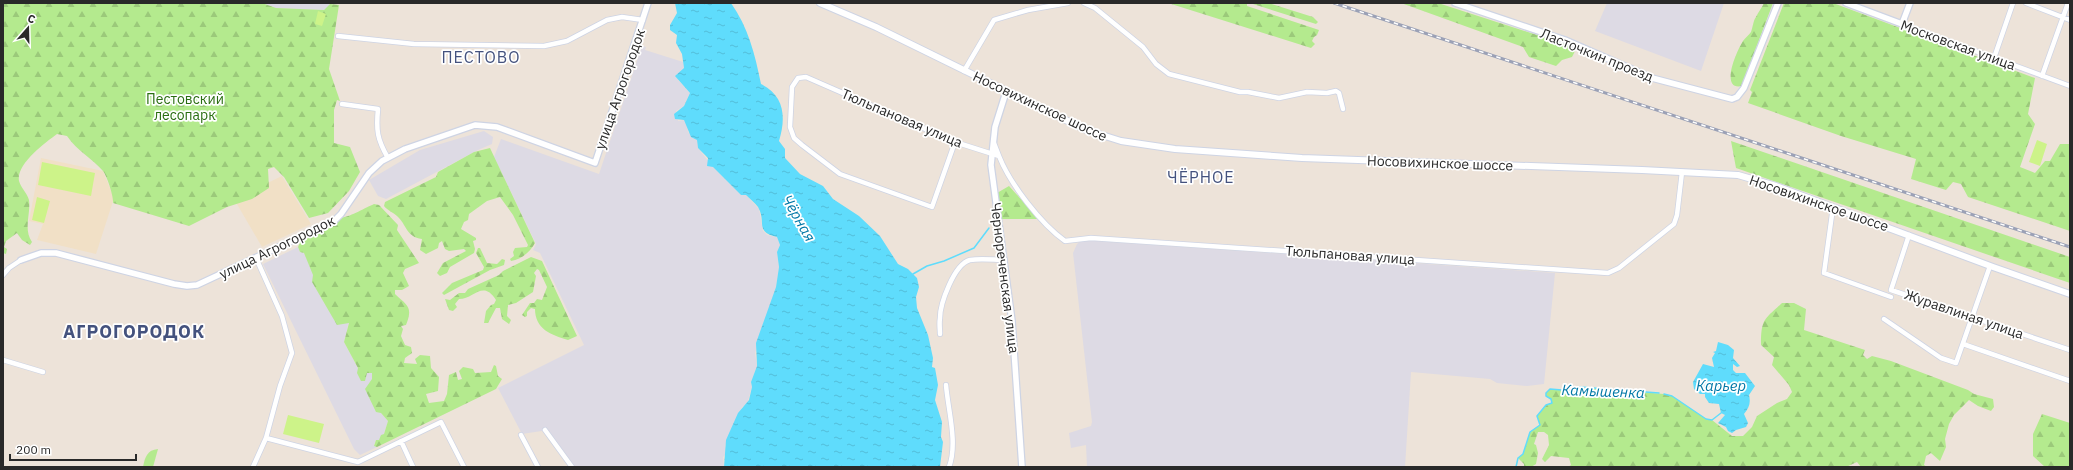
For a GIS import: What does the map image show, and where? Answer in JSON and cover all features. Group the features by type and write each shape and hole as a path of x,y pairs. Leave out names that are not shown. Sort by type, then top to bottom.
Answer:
{"main road":[{"name":"Носовихинское шоссе","path":"820,3 876,27 1006,92 1097,134 1121,142 1146,146 1302,158 1728,174 1754,179 2070,294"}],"street":[{"name":"улица Агрогородок","path":"3,275 8,268 20,260 41,253 58,253 174,284 187,286 202,283 334,221 341,214 369,173 388,158 405,149 469,127 485,125 497,127 595,163 648,3"},
{"path":"964,71 994,20 1028,10 1068,3"},
{"path":"1084,3 1095,8 1143,47 1156,64 1169,74 1240,92 1248,92 1279,98 1307,92 1327,93 1336,91 1339,93 1343,109"},
{"name":"Ласточкин проезд","path":"1455,3 1565,40 1652,78 1725,99 1735,98 1744,88 1778,3"},
{"name":"Московская улица","path":"1846,3 2070,86"},
{"path":"1902,24 1910,3"},
{"path":"1994,58 2013,3"},
{"path":"2026,3 2070,20"},
{"path":"2042,76 2068,3"},
{"path":"338,36 414,44 544,46 572,38 607,20 622,17 643,20"},
{"name":"Тюльпановая улица","path":"955,142 932,207 840,174 802,145 794,138 790,127 792,87 798,78 806,77 955,142 999,156"},
{"name":"Чернореченская улица","path":"1006,92 997,120 991,154 992,173 1005,260 1015,352 1022,467"},
{"path":"342,104 378,109 376,129 381,145 388,158"},
{"name":"Тюльпановая улица","path":"993,140 1008,176 1049,228 1065,241 1091,238 1608,273 1619,268 1674,224 1677,215 1682,172"},
{"path":"1833,207 1824,273 1891,297"},
{"name":"Журавлиная улица","path":"1909,235 1891,290 2070,350"},
{"path":"253,467 266,438 280,386 291,359 292,348 282,316 256,258"},
{"path":"940,334 940,319 945,295 953,278 962,266 970,260 1005,260"},
{"path":"1884,319 1940,358 1956,363 1990,266"},
{"path":"1963,344 2070,381"},
{"path":"3,360 43,372"},
{"path":"946,385 949,415 953,430 952,458 949,467"},
{"path":"266,438 358,462 442,422 464,467"},
{"path":"545,430 572,467"},
{"path":"521,435 538,467"},
{"path":"401,441 413,467"},
{"path":"358,462 361,467"}],"shaded area":[{"path":"262,3 329,3 329,7 324,10 276,8"},
{"path":"1607,3 1724,3 1701,71 1595,31"},
{"path":"642,46 646,47 645,50 683,62 684,68 678,80 690,93 684,106 676,111 678,121 684,120 687,124 688,132 697,140 698,148 713,167 741,195 746,195 759,209 763,231 767,235 777,237 780,245 777,252 779,267 776,287 755,353 757,366 751,382 752,387 747,404 742,407 725,446 727,453 723,457 724,467 575,467 548,430 522,434 498,388 584,345 540,253 533,250 536,244 494,157 501,139 599,174"},
{"path":"484,131 493,137 492,144 386,199 378,196 369,180 420,150"},
{"path":"41,158 103,171 114,198 96,254 37,240 43,224 29,221"},
{"path":"282,176 311,224 262,247 234,199"},
{"path":"1082,240 1555,273 1544,384 1527,386 1497,383 1490,379 1411,372 1405,467 1087,467 1086,445 1071,448 1069,433 1091,426 1092,422 1073,253 1077,244"},
{"path":"298,247 300,252 304,253 314,275 349,322 344,342 358,368 367,373 372,373 372,379 381,413 388,421 384,434 379,440 376,440 374,445 377,447 360,455 354,449 263,264"}],"green space":[{"name":"Пестовский лесопарк","path":"3,3 262,3 276,8 324,10 330,4 339,5 329,69 340,101 337,100 334,110 334,143 350,147 360,172 349,191 328,213 309,218 284,177 274,167 268,169 269,188 252,199 227,207 189,226 113,203 110,187 103,171 75,146 67,136 57,134 32,154 19,174 20,184 29,200 28,232 32,242 30,245 22,240 17,233 6,241 4,247 7,249 6,254 3,253"},
{"path":"1168,3 1268,3 1313,17 1318,22 1316,24 1253,4 1247,4 1247,6 1319,30 1312,41 1315,44 1311,48"},
{"path":"1401,3 1438,3 1568,45 1575,51 1572,57 1562,60 1556,66 1529,57 1523,47"},
{"path":"1764,3 1773,3 1742,86 1735,86 1732,82 1731,76 1734,61 1743,41 1751,32 1755,19"},
{"path":"1784,3 1833,3 2035,78 2028,114 2035,124 2020,167 2035,173 2045,161 2050,161 2060,144 2070,144 2070,231 1968,197 1961,184 1953,182 1946,190 1911,179 1916,159 1841,136 1748,103 1752,92 1750,90"},
{"path":"318,11 326,14 322,26 315,24"},
{"path":"2037,140 2047,144 2040,166 2029,162"},
{"path":"1731,141 2070,257 2070,283 1736,168"},
{"path":"490,148 535,243 525,255 519,259 511,261 510,259 514,256 513,252 515,248 527,247 528,245 513,215 500,197 487,201 469,214 468,220 464,222 461,229 476,238 476,240 473,241 475,249 474,253 450,267 447,273 440,276 437,273 443,263 466,251 464,249 449,251 445,249 442,241 439,243 438,248 426,254 420,250 422,239 413,236 410,233 400,219 384,206 385,202 436,177 438,172 474,152"},
{"path":"42,162 95,173 91,196 38,185"},
{"path":"1009,186 1039,219 1002,219 997,193"},
{"path":"37,197 50,201 44,223 32,220"},
{"path":"374,204 379,205 398,225 397,230 419,263 405,269 403,273 409,286 402,290 395,290 395,294 406,304 409,310 406,325 401,326 403,329 401,336 405,345 411,347 412,353 405,358 404,363 417,364 415,359 420,355 430,356 431,368 439,377 438,391 426,394 429,403 444,401 447,394 449,375 456,372 458,380 462,379 459,371 463,367 473,369 475,373 491,372 494,365 496,366 498,376 502,379 496,389 377,447 374,446 376,440 379,440 381,435 384,434 388,421 381,413 376,412 365,389 372,379 372,373 367,373 365,381 361,381 357,373 358,368 344,342 349,323 337,325 312,282 313,275 304,253 300,252 298,247 301,240 344,217 354,214"},
{"path":"478,248 480,248 487,263 497,264 502,259 505,260 504,265 490,270 444,295 442,293 452,283 483,270 484,267 476,253"},
{"path":"531,257 542,261 577,336 568,340 545,330 538,322 535,309 531,308 525,317 522,315 530,303 534,303 537,299 542,300 547,287 539,270 537,269 534,273 536,276 533,292 516,303 508,305 507,316 511,320 509,324 502,319 500,308 496,308 488,323 484,323 486,311 491,305 494,304 496,300 491,294 483,290 459,299 455,304 457,307 453,311 449,310 445,299 450,300 459,293 465,293 468,289 499,275 503,271"},
{"path":"1782,303 1794,303 1806,309 1804,330 1865,350 1863,355 1867,359 1872,356 1891,361 1968,390 1974,394 1993,399 1994,407 1991,411 1978,406 1969,400 1954,415 1949,424 1945,439 1946,447 1940,461 1931,453 1926,456 1924,465 1927,467 1861,467 1857,462 1846,467 1568,467 1571,465 1569,458 1551,456 1545,462 1542,459 1549,445 1548,435 1544,432 1538,432 1534,444 1536,445 1538,453 1536,464 1531,467 1524,467 1524,464 1518,458 1523,454 1530,432 1540,425 1537,416 1546,405 1551,403 1551,399 1546,396 1546,393 1550,389 1574,391 1580,387 1664,394 1672,396 1706,419 1712,420 1732,436 1743,436 1752,427 1757,416 1777,403 1787,399 1792,392 1789,385 1772,365 1774,357 1761,345 1763,325 1767,317"},
{"path":"2042,414 2070,423 2070,467 2045,467 2033,456 2033,434"},
{"path":"288,415 324,424 319,443 283,434"},
{"path":"158,449 153,467 143,467 149,452"}],"water":[{"name":"Чёрная","path":"675,3 731,3 742,22 750,41 761,84 775,95 782,108 783,124 779,141 785,149 785,158 800,174 823,186 833,199 859,216 880,236 898,264 908,269 917,278 919,287 916,297 917,308 928,335 933,358 932,367 935,368 938,385 935,400 942,422 941,437 943,442 940,467 724,467 726,440 738,413 749,400 752,387 751,382 757,366 756,343 776,287 779,267 777,252 780,245 777,237 770,235 763,229 762,217 758,207 746,195 741,195 713,167 707,166 708,158 698,148 697,140 691,137 684,120 675,119 674,114 684,106 690,93 675,76 684,68 682,54 676,43 677,35 670,30 670,25 677,13"},
{"name":"Карьер","path":"1718,342 1728,345 1734,350 1733,358 1740,366 1737,367 1733,364 1733,370 1736,373 1745,373 1755,386 1749,395 1749,405 1744,414 1748,423 1746,427 1732,433 1728,431 1726,427 1718,423 1725,415 1721,413 1719,404 1709,403 1705,397 1705,394 1700,394 1694,389 1693,382 1703,364 1714,367 1712,358 1715,353 1713,352 1716,351"}],"waterway":[{"path":"913,274 927,266 944,261 974,248 989,228"},
{"name":"Камышенка","path":"1516,467 1518,458 1523,454 1530,432 1540,425 1537,416 1546,405 1552,403 1551,399 1546,396 1546,393 1550,389 1574,391 1580,387 1659,393"},
{"name":"Камышенка","path":"1664,394 1672,396 1706,419 1712,420 1721,413"}],"railway":[{"path":"1334,3 2070,247"}],"district":[{"name":"ПЕСТОВО","path":"481,57"},
{"name":"ЧЁРНОЕ","path":"1201,177"},
{"name":"АГРОГОРОДОК","path":"134,331"}]}
